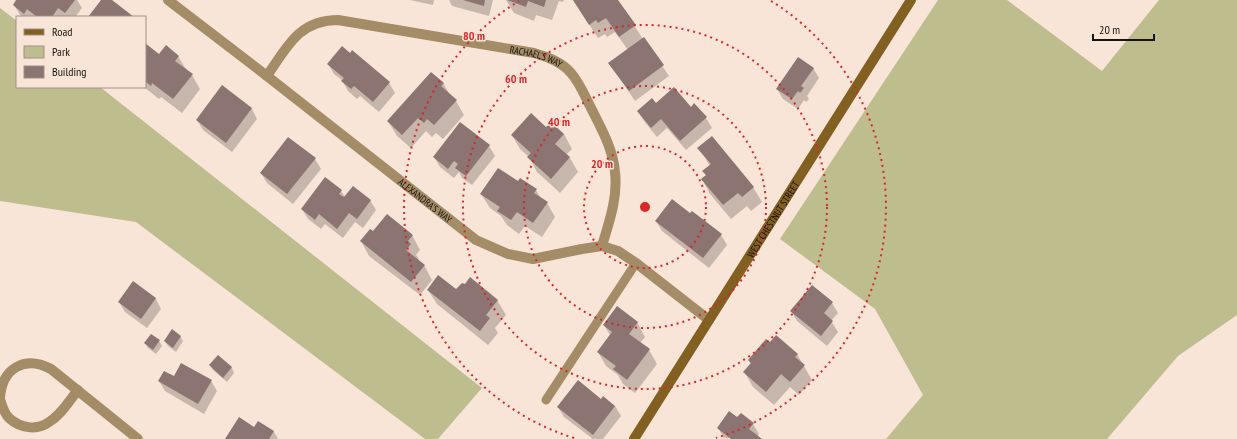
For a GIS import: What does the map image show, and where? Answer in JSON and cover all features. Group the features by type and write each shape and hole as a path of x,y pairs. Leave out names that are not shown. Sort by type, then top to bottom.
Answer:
{"main road":[{"name":"WEST CHESTNUT STREET","path":"634,439 911,0"}],"street":[{"name":"ALEXANDRA'S WAY","path":"168,0 476,240 508,254 533,259 602,246 618,251 636,263 709,320"},
{"name":"RACHAEL'S WAY","path":"267,76 288,46 300,33 315,23 327,20 338,20 534,53 549,57 562,64 572,73 607,141 612,157 616,172 615,203 602,246"},
{"path":"78,390 56,416 48,423 38,427 28,427 18,424 9,418 3,409 0,398 1,388 5,378 12,370 21,364 42,364 51,369 78,390 138,439"}],"lane":[{"path":"546,400 636,263"}],"green space":[{"path":"938,0 1007,0 1102,71 1159,0 1237,0 1237,315 1178,356 1107,439 886,439 923,395 875,309 780,239"},
{"path":"0,8 16,20 16,88 101,88 482,388 438,439 425,439 136,222 0,201"}],"building":[{"path":"16,0 75,0 65,13 58,8 53,16 36,16 27,9 24,14 13,5"},
{"path":"101,0 112,0 133,16 89,16"},
{"path":"463,0 485,0 484,6"},
{"path":"507,0 546,0 544,7 528,1 526,7"},
{"path":"573,0 618,0 636,25 619,37 606,18 598,23 596,20 589,25"},
{"path":"644,37 664,65 629,91 608,63"},
{"path":"146,44 159,54 166,45 179,56 175,61 193,74 173,99 152,83 151,86 146,82"},
{"path":"342,46 350,53 352,50 390,82 373,102 354,86 351,89 341,81 344,78 327,64"},
{"path":"798,57 814,68 801,86 804,88 800,93 798,91 792,99 776,89"},
{"path":"431,72 444,83 441,86 457,100 434,125 427,119 424,123 418,118 402,135 387,121"},
{"path":"222,85 252,108 226,143 196,120"},
{"path":"674,87 691,107 694,103 707,117 680,141 661,119 651,128 637,111 652,98 656,103"},
{"path":"531,113 546,127 551,122 564,134 555,144 570,157 551,179 527,157 531,153 511,135"},
{"path":"460,122 490,145 466,176 455,168 458,164 454,161 448,169 433,157"},
{"path":"712,136 754,187 742,197 738,193 723,205 701,179 706,175 702,171 711,164 697,148"},
{"path":"288,137 316,158 287,194 260,173"},
{"path":"498,168 518,181 520,178 537,189 534,193 548,202 533,223 517,212 511,220 497,211 500,207 480,194"},
{"path":"325,177 342,190 339,194 344,197 353,186 371,200 357,219 349,213 337,229 319,214 315,220 301,209"},
{"path":"672,199 690,213 692,211 722,234 703,258 655,221"},
{"path":"387,214 413,235 408,241 411,244 406,250 425,265 411,282 360,241 370,229 373,231"},
{"path":"438,275 456,289 462,283 465,284 470,277 498,300 486,315 490,318 480,331 427,290"},
{"path":"133,281 156,298 141,319 118,302"},
{"path":"812,285 833,302 824,313 833,321 821,336 790,311"},
{"path":"617,306 638,322 629,334 650,349 627,380 613,369 616,366 597,352 612,332 603,325"},
{"path":"172,329 181,336 173,348 164,341"},
{"path":"151,334 160,340 153,350 144,343"},
{"path":"776,335 798,354 795,357 805,365 790,382 781,374 766,392 743,372 751,363 748,360 766,339 770,342"},
{"path":"218,355 232,367 223,378 209,365"},
{"path":"181,363 212,380 198,404 158,381 164,371 174,376"},
{"path":"578,380 601,399 603,396 615,406 593,435 557,407"},
{"path":"729,411 737,417 741,413 754,423 749,429 762,439 731,439 717,428"},
{"path":"239,417 254,427 258,421 274,431 269,439 225,439"}]}
